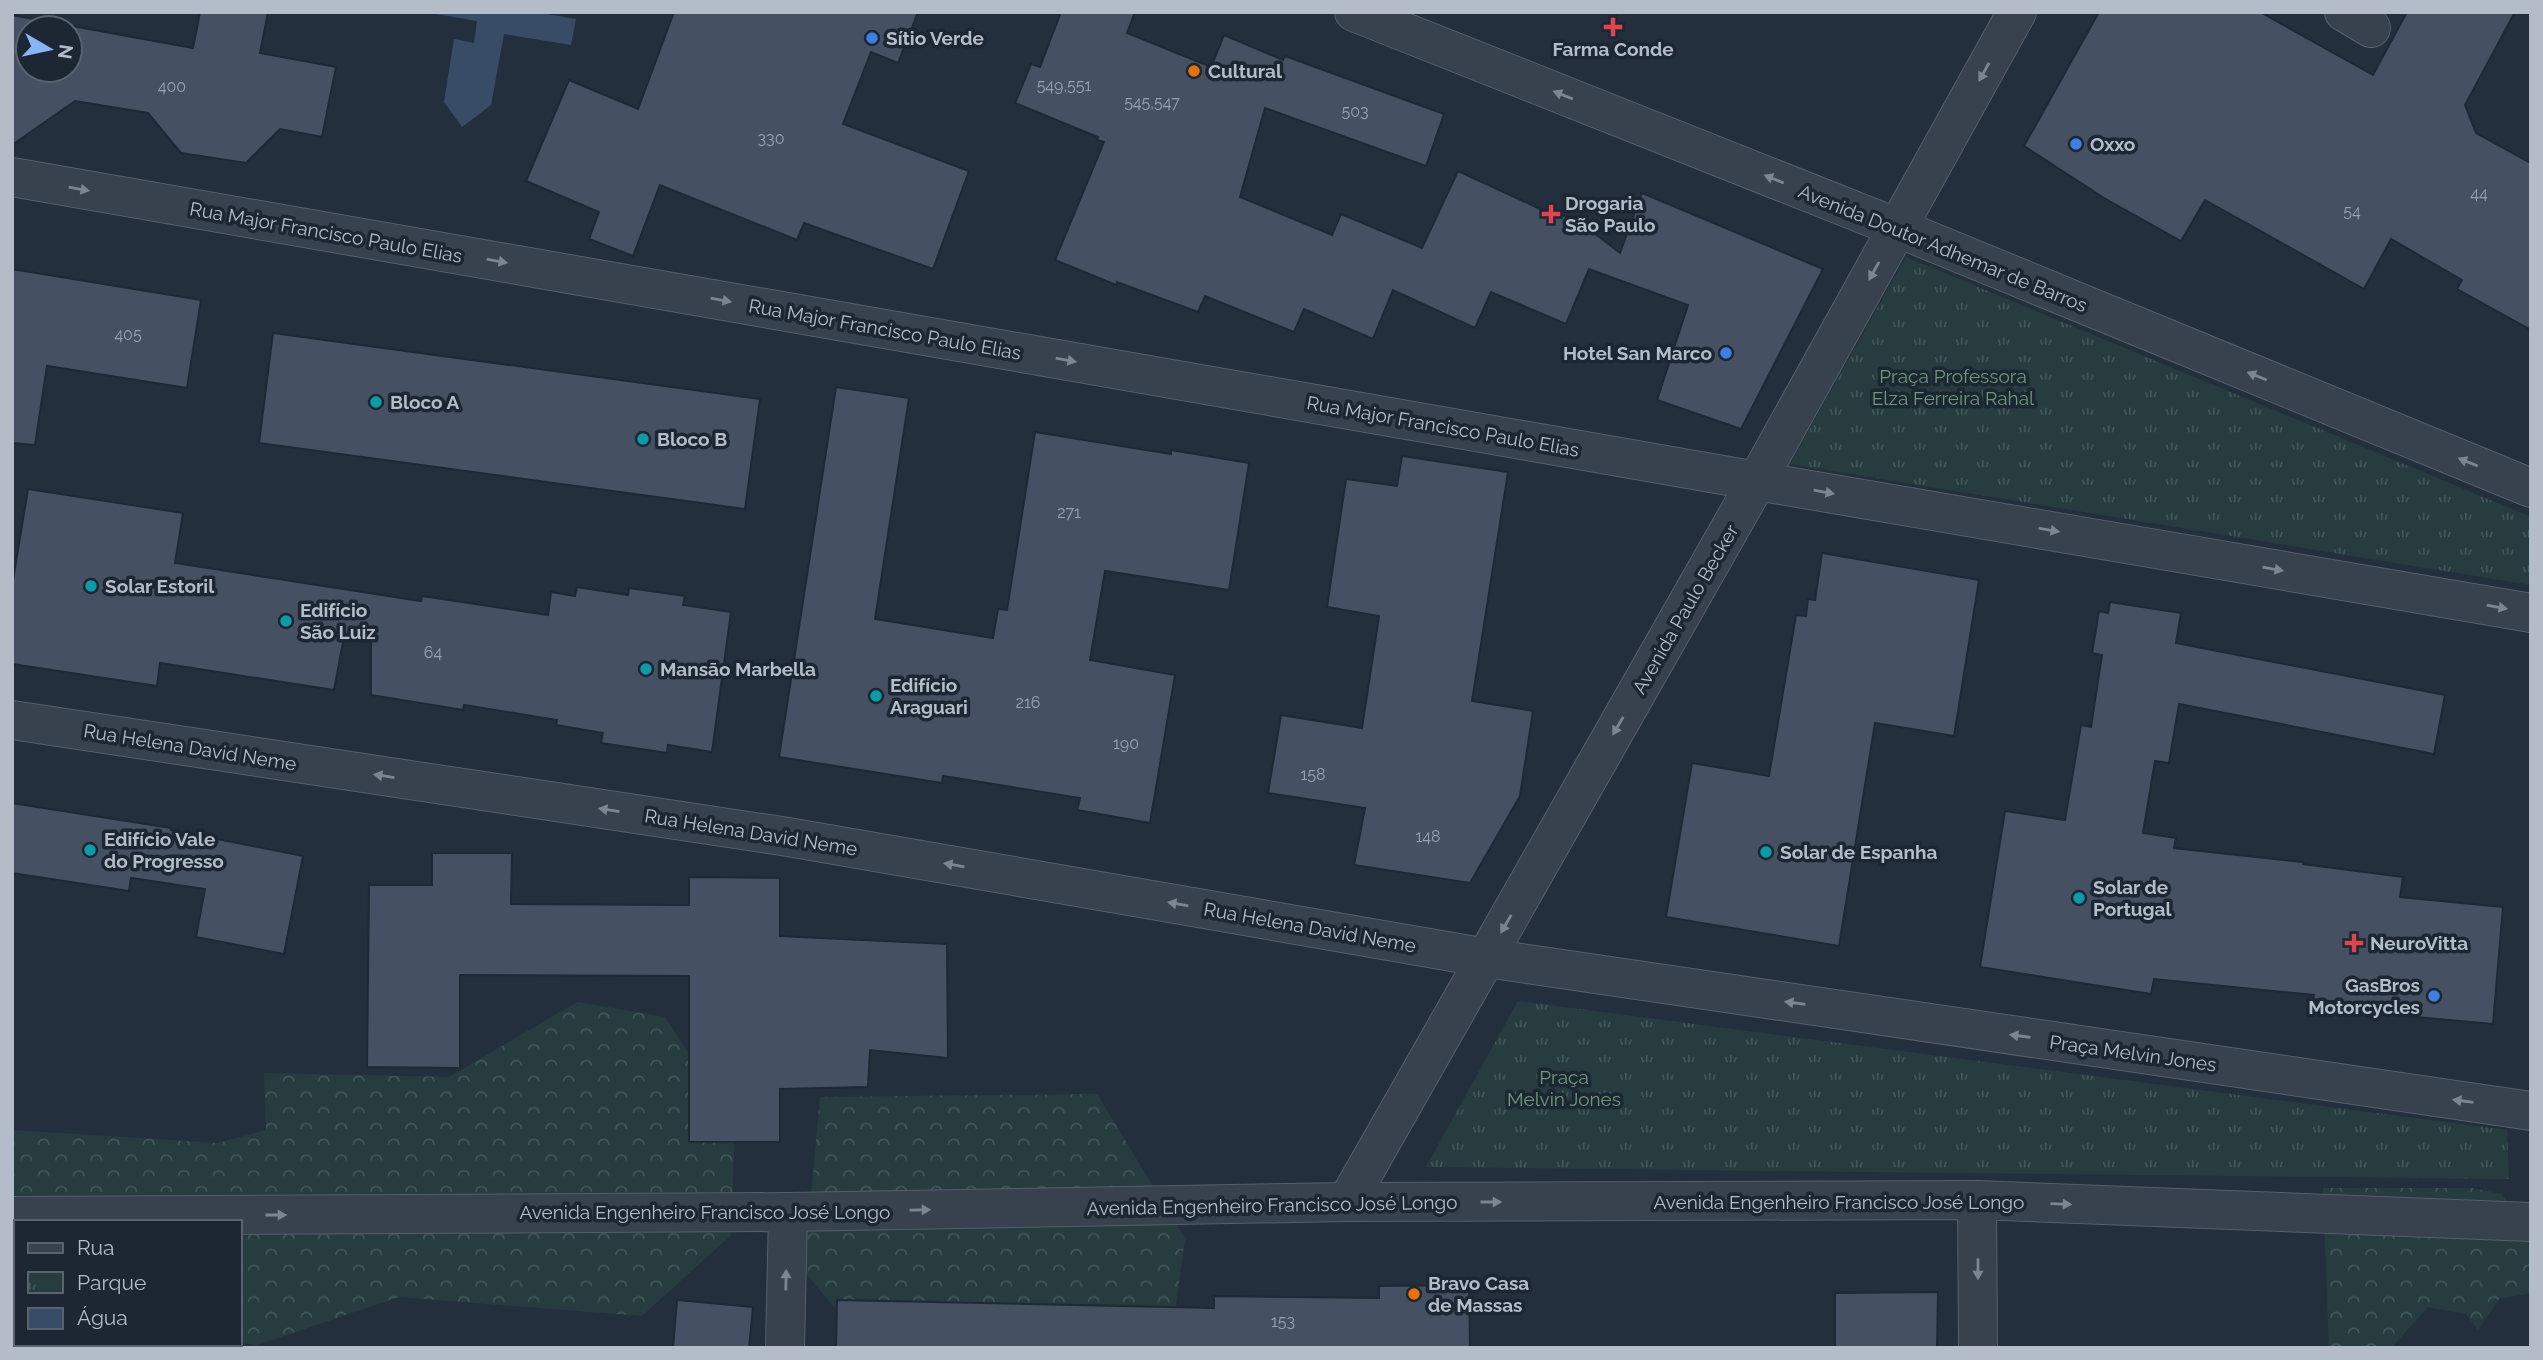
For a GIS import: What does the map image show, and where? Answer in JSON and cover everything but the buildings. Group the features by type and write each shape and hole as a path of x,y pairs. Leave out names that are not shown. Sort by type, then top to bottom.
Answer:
{"street":[{"name":"Avenida Doutor Adhemar de Barros","path":"1354,12 1898,228 2531,488"},
{"name":"Avenida Paulo Becker","path":"1347,1202 1757,481 2017,12"},
{"name":"Rua Major Francisco Paulo Elias","path":"12,177 1757,481"},
{"path":"1757,481 2531,612"},
{"name":"Rua Helena David Neme","path":"12,720 788,836 1487,958"},
{"name":"Praça Melvin Jones","path":"1487,958 2531,1111"},
{"path":"1977,1200 1978,1348"},
{"name":"Avenida Engenheiro Francisco José Longo","path":"12,1216 788,1212 1347,1202 1977,1200 2531,1222"},
{"path":"785,1348 788,1212"}],"green space":[{"name":"Praça Professora Elza Ferreira Rahal","path":"1906,257 2531,517 2531,585 1790,464"},
{"name":"Praça Melvin Jones","path":"1518,1001 2507,1130 2509,1179 1426,1167"},
{"path":"577,1002 665,1017 735,1126 731,1235 642,1316 399,1297 257,1345 242,1343 242,1220 14,1220 12,1307 12,1130 218,1143 266,1130 264,1073 449,1077"},
{"path":"1097,1094 1185,1239 1174,1321 862,1341 804,1271 820,1097"},
{"path":"2323,1188 2472,1188 2502,1194 2530,1240 2531,1293 2499,1299 2478,1330 2466,1314 2428,1307 2391,1348 2329,1348"}],"water":[{"path":"425,12 535,12 576,19 571,45 504,34 491,105 462,127 444,102 454,39 474,43 477,21"}],"place":[{"name":"Farma Conde","path":"1613,27"},
{"name":"Sítio Verde","path":"872,38"},
{"name":"Cultural","path":"1194,71"},
{"name":"Oxxo","path":"2076,144"},
{"name":"Drogaria São Paulo","path":"1551,214"},
{"name":"Hotel San Marco","path":"1726,353"},
{"name":"Bloco A","path":"376,402"},
{"name":"Bloco B","path":"643,439"},
{"name":"Solar Estoril","path":"91,586"},
{"name":"Edifício São Luiz","path":"286,621"},
{"name":"Mansāo Marbella","path":"646,669"},
{"name":"Edifício Araguari","path":"876,696"},
{"name":"Edifício Vale do Progresso","path":"90,850"},
{"name":"Solar de Espanha","path":"1766,852"},
{"name":"Solar de Portugal","path":"2079,898"},
{"name":"NeuroVitta","path":"2354,943"},
{"name":"GasBros Motorcycles","path":"2434,996"},
{"name":"Bravo Casa de Massas","path":"1414,1294"}]}
